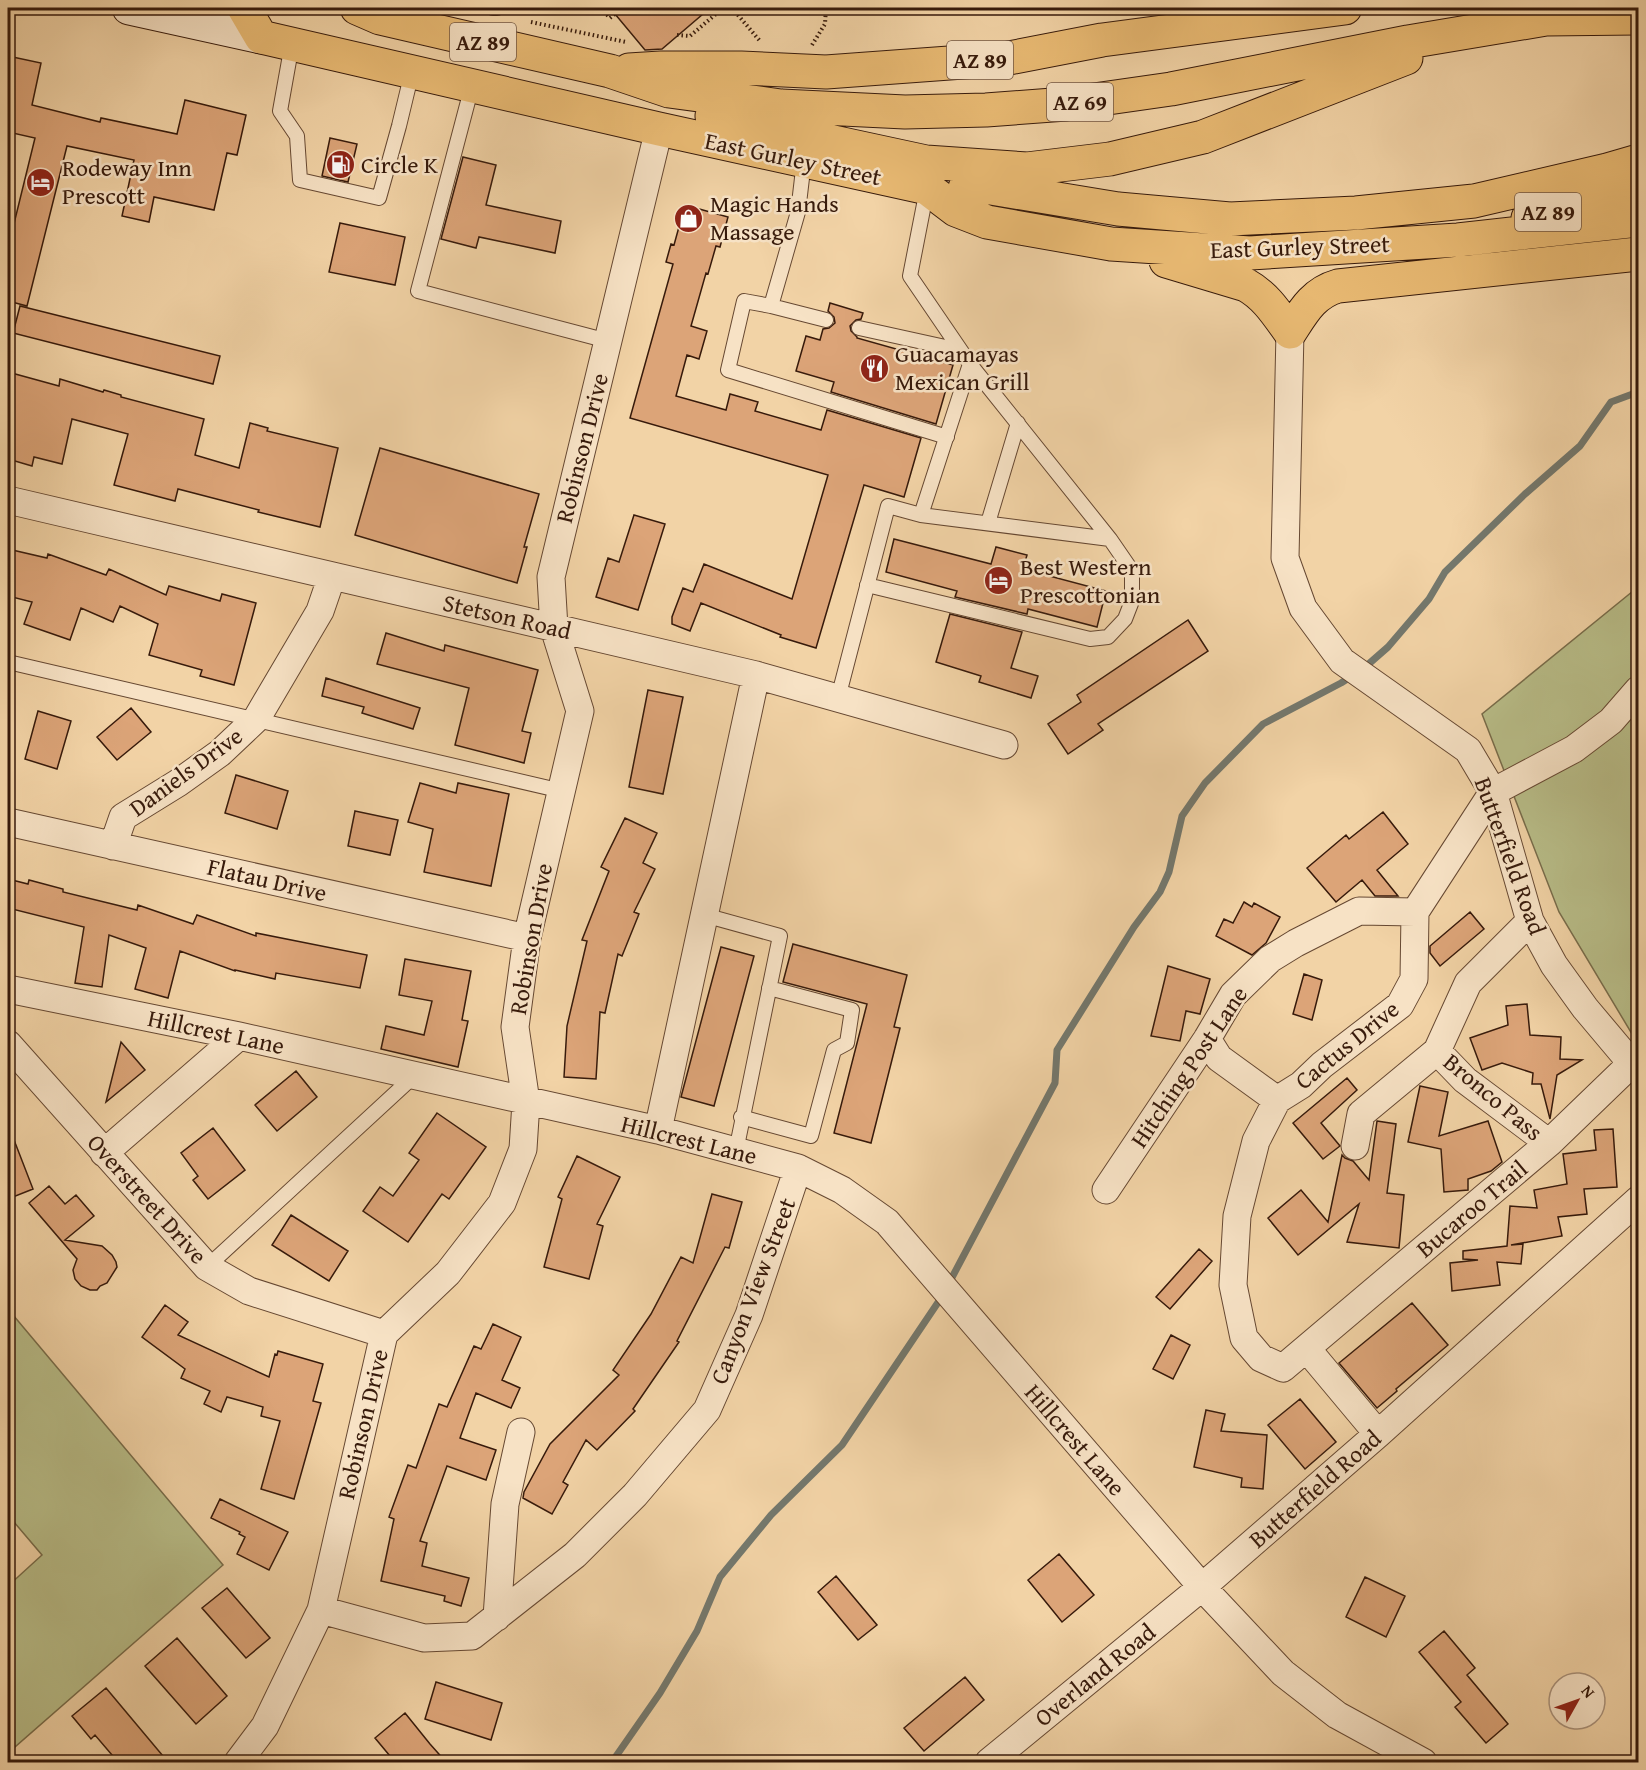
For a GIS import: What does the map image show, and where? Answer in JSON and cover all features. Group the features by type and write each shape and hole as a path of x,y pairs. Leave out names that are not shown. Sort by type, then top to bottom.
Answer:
{"main road":[{"name":"East Gurley Street","path":"129,8 927,188 956,210 987,222 1111,244 1250,253 1458,240"},
{"path":"244,8 261,37"},
{"name":"AZ 89","path":"357,8 380,18 610,71 672,68 826,72 1005,59 1102,40 1345,8"},
{"name":"AZ 69","path":"610,71 669,91 781,106 904,112 986,110 1066,104 1171,89 1408,42 1546,19 1638,18"},
{"path":"573,109 658,104 926,162 1027,169 1110,159 1203,137 1412,56 1546,19"},
{"path":"927,188 991,188 1118,209 1230,219 1356,213 1474,201 1607,170 1638,160"},
{"name":"AZ 89","path":"1458,240 1638,185"},
{"path":"1458,240 1638,220"},
{"path":"1111,244 1246,285 1267,300 1290,332 1310,302 1328,289 1338,286 1638,254"}],"street":[{"name":"Robinson Drive","path":"238,1762 265,1726 321,1610 384,1334 448,1273 502,1203 523,1149 526,1102 515,1027 527,938 580,711 554,628 551,577 659,129"},
{"name":"Butterfield Road","path":"1290,332 1285,558 1303,608 1342,661 1468,750 1493,792 1530,921 1554,965 1585,1008 1635,1067"},
{"name":"Stetson Road","path":"8,500 756,675 1004,745"},
{"name":"Daniels Drive","path":"113,846 123,818 220,753 257,718 320,611 332,576"},
{"path":"658,1130 756,675"},
{"path":"1415,912 1493,792 1574,749 1611,721 1638,690"},
{"name":"Flatau Drive","path":"8,822 527,938"},
{"name":"Hitching Post Lane","path":"1106,1190 1207,1039 1233,995 1270,959 1359,910 1415,912"},
{"name":"Cactus Drive","path":"1277,1100 1301,1085 1322,1065 1400,1005 1414,979 1415,912"},
{"path":"1354,1146 1361,1114 1437,1051 1468,983 1530,921"},
{"name":"Hillcrest Lane","path":"8,989 239,1036 658,1130 798,1168 842,1190 887,1222 1202,1587"},
{"path":"104,1153 239,1036"},
{"path":"1207,1039 1219,1058 1277,1100"},
{"name":"Overstreet Drive","path":"8,1044 207,1266 249,1291 384,1334"},
{"name":"Bronco Pass","path":"1437,1051 1465,1080 1549,1143"},
{"name":"Bucaroo Trail","path":"1277,1100 1256,1142 1237,1216 1233,1285 1244,1338 1260,1358 1283,1368 1549,1143 1635,1067"},
{"name":"Canyon View Street","path":"321,1610 424,1638 472,1636 575,1555 635,1496 707,1410 749,1315 798,1168"},
{"name":"Butterfield Road","path":"1202,1587 1378,1434 1638,1200"},
{"path":"1307,1349 1378,1434"},
{"path":"497,1617 505,1504 521,1432"},
{"path":"1202,1587 1283,1673 1337,1715 1423,1762"},
{"name":"Overland Road","path":"989,1762 1202,1587"}],"lane":[{"path":"292,45 280,111 297,136 300,180 379,198 412,72"},
{"path":"472,86 418,291 608,341"},
{"path":"771,306 798,212 804,161"},
{"path":"867,585 1090,639 1108,637 1125,619 1132,601 1132,570 1110,539 959,350 910,276 927,188"},
{"path":"826,320 744,301 728,370 946,437"},
{"path":"859,328 959,350"},
{"path":"921,515 970,364"},
{"path":"988,523 1018,423"},
{"path":"838,698 888,506 921,515 1110,539"},
{"path":"8,662 562,790"},
{"path":"705,915 780,936 741,1117 736,1151"},
{"path":"741,1117 811,1136 834,1050 847,1043 852,1010 769,988"},
{"path":"207,1266 414,1076"}],"path":[{"path":"601,8 610,18 615,14"},
{"path":"677,35 690,36 723,8"},
{"path":"732,8 765,49"}],"green space":[{"path":"1638,587 1638,1044 1559,912 1482,714"},
{"path":"8,1309 223,1565 8,1753 8,1586 42,1555 8,1515"}],"building":[{"path":"610,8 710,8 662,49 645,50"},
{"path":"8,56 41,63 32,105 100,122 101,118 177,134 185,100 246,115 237,155 227,153 214,210 154,197 149,222 122,216 134,160 67,146 27,306 8,301 8,248 35,138 8,132"},
{"path":"330,138 357,144 348,182 322,176"},
{"path":"463,157 496,165 486,205 561,221 555,253 479,237 476,248 441,239"},
{"path":"685,205 728,217 720,247 716,246 708,274 706,273 691,326 707,331 699,359 687,355 676,396 726,410 730,394 758,402 755,411 821,430 827,410 921,438 904,497 864,485 816,648 780,637 781,635 701,603 690,631 672,624 672,617 683,588 693,592 704,564 792,599 828,475 630,418 673,264 666,262 671,244 674,245"},
{"path":"340,223 405,237 395,285 329,272"},
{"name":"Guacamayas Mexican Grill","path":"830,303 863,313 861,319 856,320 850,326 857,338 953,365 936,424 831,392 834,382 796,371 806,336 820,340 823,329 835,323 834,317 828,311"},
{"path":"20,306 220,356 213,384 13,333"},
{"path":"8,372 59,386 60,379 204,419 195,455 239,468 250,423 268,428 267,431 338,448 320,527 178,489 175,501 114,485 128,434 72,419 62,464 34,457 32,466 8,459"},
{"path":"380,448 539,494 524,547 527,547 517,583 355,535"},
{"path":"634,515 665,524 638,610 596,597 608,558 619,562"},
{"path":"894,539 991,564 996,547 1027,555 1023,569 1106,591 1097,627 1028,609 1027,614 955,597 957,591 886,572"},
{"path":"8,549 47,558 48,554 106,575 109,569 166,595 169,586 220,601 222,594 256,603 234,685 200,676 202,670 149,655 158,624 120,606 113,622 81,608 70,640 24,624 32,602 8,596"},
{"path":"950,614 1022,632 1011,668 1038,676 1031,698 979,682 981,676 936,662"},
{"path":"1188,620 1208,651 1098,724 1103,730 1068,754 1048,724 1081,702 1077,695"},
{"path":"386,633 444,651 445,645 538,670 522,731 531,733 524,763 455,745 469,688 377,664"},
{"path":"326,678 420,708 413,729 362,713 364,707 322,696"},
{"path":"648,690 683,697 663,794 629,787"},
{"path":"131,708 151,732 117,760 97,737"},
{"path":"38,711 71,721 57,769 25,759"},
{"path":"236,775 288,791 277,829 225,813"},
{"path":"420,783 456,793 458,783 509,794 491,886 424,872 433,829 408,822"},
{"path":"355,811 398,820 390,855 348,846"},
{"path":"1383,812 1408,844 1377,870 1398,896 1375,896 1362,880 1336,902 1307,868 1346,835 1349,839"},
{"path":"625,818 657,833 643,863 655,869 634,912 639,914 622,956 618,954 605,1013 600,1012 596,1079 564,1077 567,1026 587,941 582,940 609,871 601,867"},
{"path":"12,880 28,884 29,880 63,889 63,892 137,910 138,905 193,924 197,915 256,936 256,933 367,955 360,988 276,973 275,979 235,971 180,951 168,998 135,989 146,948 109,935 102,987 75,983 84,927 8,908"},
{"path":"1244,902 1252,907 1254,903 1280,917 1266,943 1252,955 1216,936 1224,919 1233,923"},
{"path":"1470,912 1484,929 1440,966 1430,953 1430,946"},
{"path":"793,944 907,975 894,1027 900,1028 871,1143 834,1133 867,1004 783,982"},
{"path":"721,947 754,956 714,1106 681,1097"},
{"path":"405,959 471,971 462,1020 468,1021 458,1067 381,1049 386,1026 424,1035 432,1001 399,995"},
{"path":"1168,966 1210,979 1200,1014 1186,1011 1180,1041 1151,1036"},
{"path":"1304,974 1322,980 1312,1020 1293,1014"},
{"path":"1527,1004 1530,1035 1561,1037 1560,1059 1582,1060 1557,1075 1550,1119 1541,1084 1532,1084 1533,1073 1502,1063 1482,1070 1470,1038 1508,1025 1506,1006"},
{"path":"121,1042 145,1070 106,1102"},
{"path":"296,1071 317,1097 277,1131 255,1105"},
{"path":"1347,1078 1357,1090 1321,1123 1340,1146 1323,1159 1293,1123"},
{"path":"1420,1086 1448,1092 1439,1136 1488,1121 1502,1162 1491,1171 1468,1179 1468,1190 1444,1192 1441,1149 1408,1142"},
{"path":"437,1113 486,1147 449,1199 442,1194 408,1242 363,1211 380,1187 393,1196 419,1160 409,1153"},
{"path":"1377,1121 1396,1124 1387,1193 1404,1195 1399,1248 1347,1242 1359,1204 1298,1255 1268,1218 1301,1190 1328,1222 1342,1155 1353,1161 1369,1180"},
{"path":"8,1127 33,1189 8,1199"},
{"path":"213,1128 245,1170 208,1199 193,1180 198,1176 181,1153"},
{"path":"1613,1129 1617,1187 1584,1189 1587,1214 1558,1217 1562,1236 1511,1245 1523,1244 1521,1264 1497,1262 1500,1285 1452,1291 1450,1263 1478,1260 1463,1259 1463,1251 1507,1246 1510,1206 1537,1208 1534,1190 1567,1184 1563,1154 1596,1150 1594,1130"},
{"path":"577,1156 620,1177 597,1224 603,1226 589,1279 544,1267 562,1199 558,1197"},
{"path":"49,1186 65,1204 76,1195 94,1216 65,1240 102,1246 116,1262 117,1267 107,1283 97,1290 81,1286 75,1279 73,1270 77,1259 29,1203"},
{"path":"712,1194 742,1202 729,1248 725,1247 677,1341 679,1342 633,1409 635,1411 597,1450 586,1440 563,1482 568,1485 552,1514 523,1498 550,1444 619,1375 613,1370 651,1314 681,1257 693,1263"},
{"path":"291,1215 348,1251 329,1281 272,1245"},
{"path":"1199,1249 1212,1261 1170,1309 1156,1297"},
{"path":"1412,1303 1448,1345 1377,1408 1339,1363"},
{"path":"165,1305 188,1322 178,1335 269,1377 275,1354 277,1355 278,1351 323,1364 313,1401 321,1403 294,1499 261,1489 280,1421 261,1416 263,1407 227,1397 221,1412 204,1404 210,1391 181,1378 185,1369 142,1337"},
{"path":"493,1324 521,1337 502,1380 520,1388 511,1408 476,1393 460,1438 496,1450 486,1480 447,1466 420,1541 427,1543 422,1566 469,1578 461,1606 444,1601 445,1596 381,1581 394,1519 389,1517 408,1465 416,1468 439,1404 447,1407 474,1346 481,1349"},
{"path":"1171,1335 1190,1345 1173,1379 1153,1369"},
{"path":"1300,1399 1336,1442 1305,1469 1268,1425"},
{"path":"1206,1410 1225,1414 1221,1431 1267,1435 1263,1489 1241,1487 1242,1478 1194,1467"},
{"path":"220,1499 288,1532 269,1570 237,1554 245,1537 239,1534 240,1532 211,1518"},
{"path":"1059,1554 1094,1595 1062,1622 1028,1580"},
{"path":"836,1576 877,1625 858,1640 818,1592"},
{"path":"1365,1577 1405,1596 1386,1637 1346,1617"},
{"path":"227,1588 270,1638 246,1658 202,1608"},
{"path":"1444,1631 1475,1668 1467,1675 1508,1724 1486,1743 1455,1707 1461,1702 1419,1652"},
{"path":"177,1638 227,1696 196,1724 145,1666"},
{"path":"965,1677 984,1700 924,1751 904,1728"},
{"path":"436,1682 502,1703 491,1740 425,1719"},
{"path":"106,1688 168,1762 118,1762 95,1735 91,1739 72,1716"},
{"path":"405,1713 446,1762 395,1762 375,1738"}],"waterway":[{"path":"1364,668 1388,647 1429,599 1445,572 1525,494 1580,446 1611,402 1638,392"},
{"path":"948,1285 1055,1083 1057,1050 1134,927 1160,892 1169,872 1182,816 1205,783 1263,724 1352,676"},
{"path":"612,1762 660,1693 697,1631 720,1577 771,1515 842,1445 943,1295"}],"place":[{"name":"Circle K","path":"340,165"},
{"name":"Rodeway Inn Prescott","path":"41,182"},
{"name":"Magic Hands Massage","path":"689,218"},
{"name":"Guacamayas Mexican Grill","path":"874,368"},
{"name":"Best Western Prescottonian","path":"999,581"}]}
